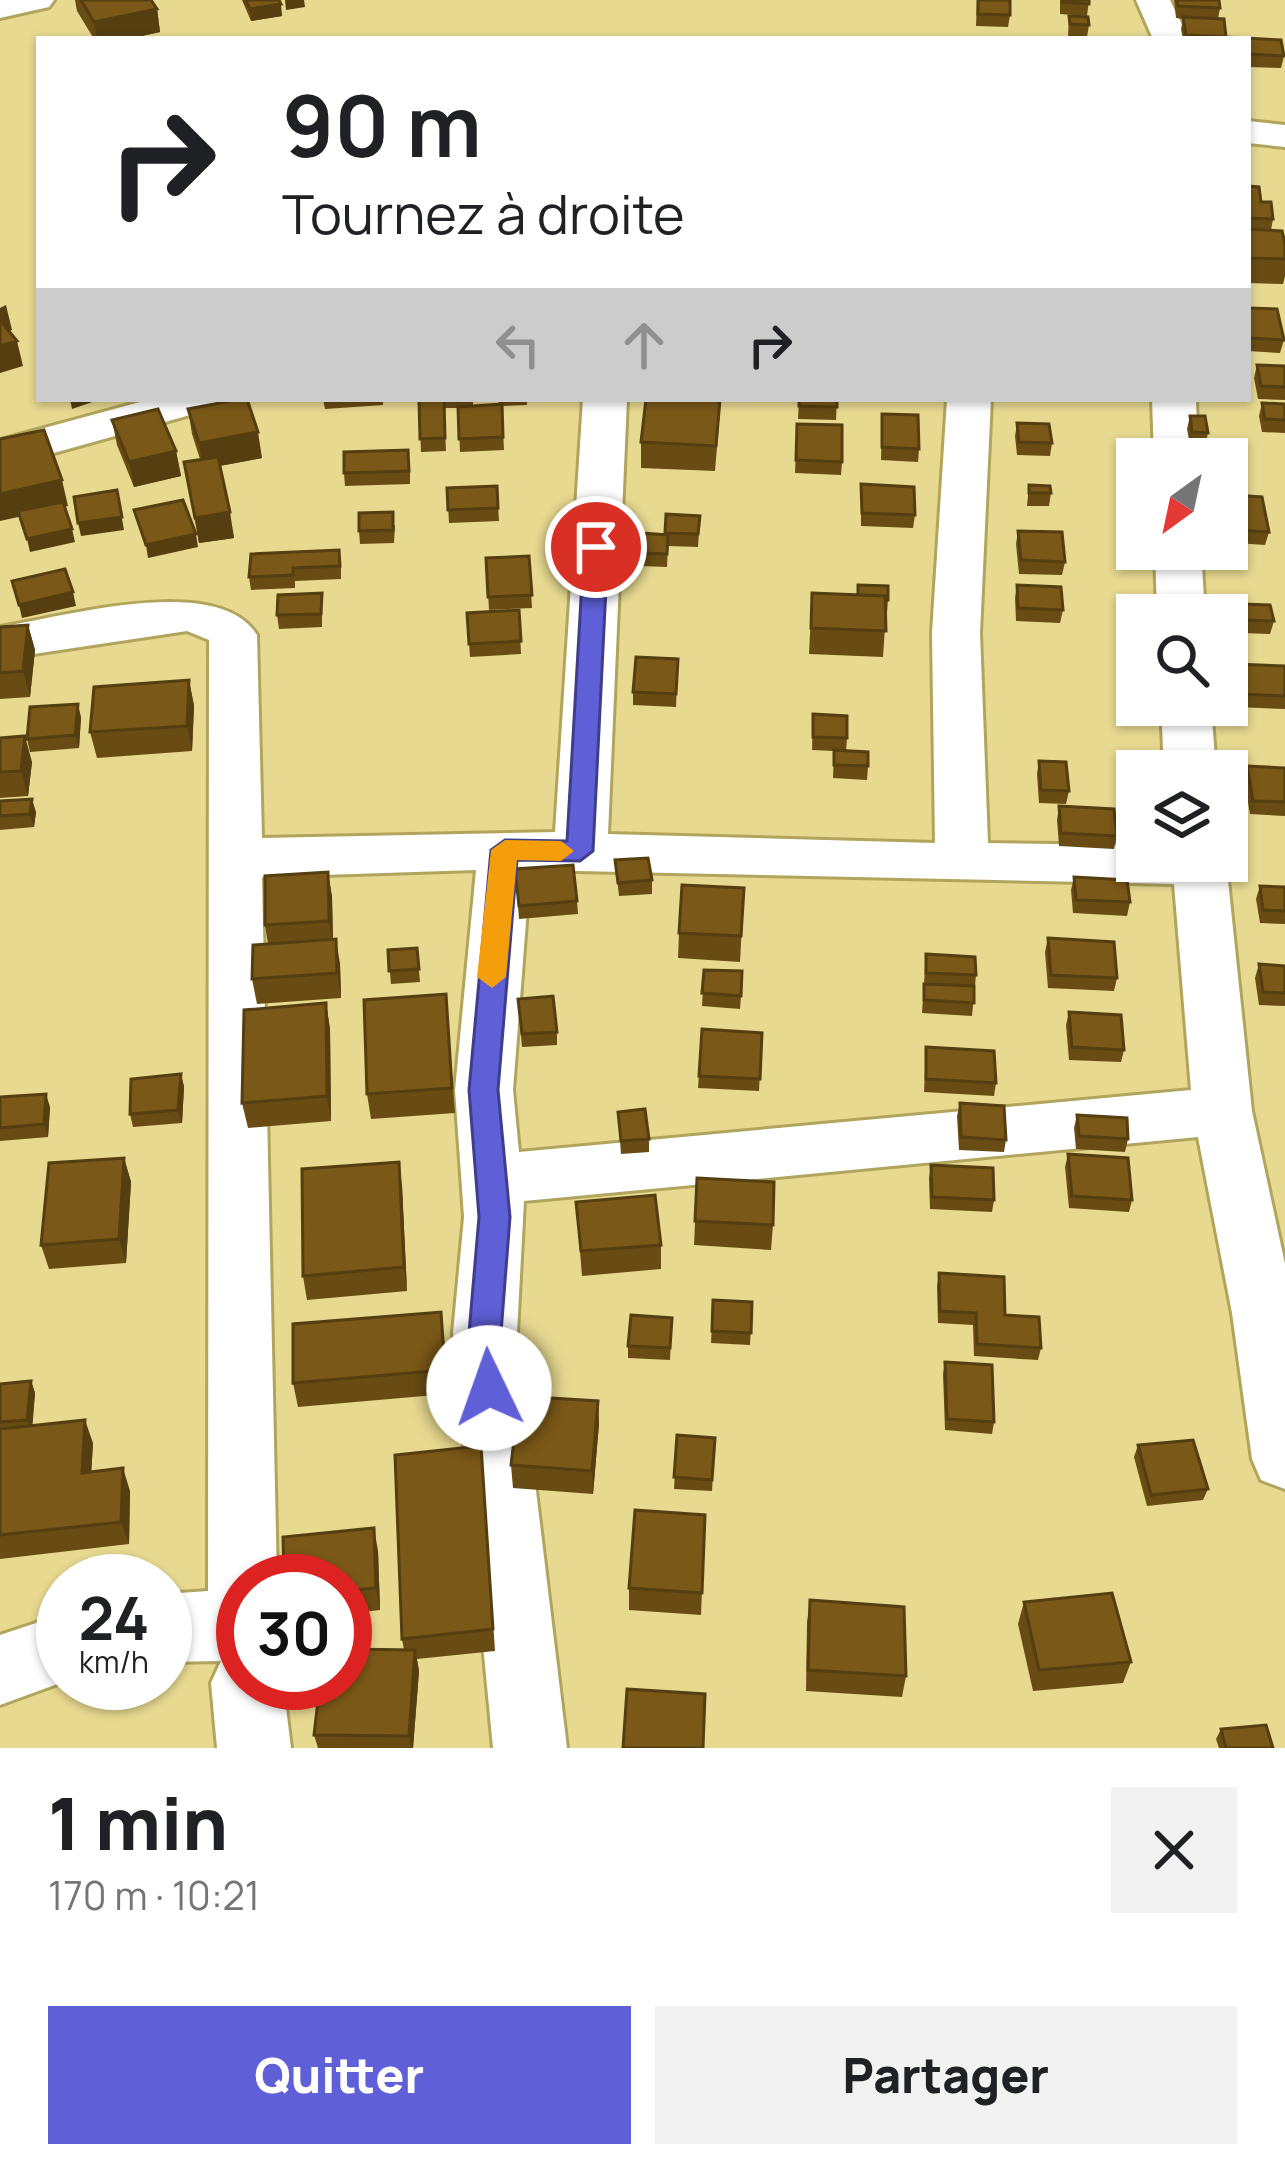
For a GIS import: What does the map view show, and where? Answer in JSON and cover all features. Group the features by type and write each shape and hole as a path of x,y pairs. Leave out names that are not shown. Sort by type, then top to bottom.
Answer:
{"street":[{"path":"0,7 37,0"},
{"path":"1154,0 1170,36"},
{"path":"1251,132 1285,136"},
{"path":"0,454 189,402"},
{"path":"580,851 605,402"},
{"path":"962,862 956,633 969,402"},
{"path":"1174,402 1175,438"},
{"path":"0,643 187,615 221,624 233,634 241,1554"},
{"path":"505,850 484,1090 493,1183 485,1333 530,1748"},
{"path":"235,858 505,850 1116,863"},
{"path":"1201,882 1222,1111 1274,1314 1285,1460"},
{"path":"493,1183 534,1174 1222,1111"},
{"path":"0,1670 36,1657"},
{"path":"250,1710 254,1748"}],"building":[{"path":"81,0 151,0 157,9 94,22"},
{"path":"245,0 279,0 281,4 250,9"},
{"path":"978,0 1010,0 1010,15 978,14"},
{"path":"1177,0 1219,0 1220,8 1178,6"},
{"path":"1069,16 1088,17 1089,25 1070,24"},
{"path":"1183,17 1224,19 1226,36 1186,35"},
{"path":"1251,38 1281,40 1284,56 1251,54"},
{"path":"1251,186 1259,187 1261,202 1271,202 1273,219 1251,218"},
{"path":"1251,229 1282,231 1285,259 1251,258"},
{"path":"1251,308 1277,309 1284,340 1251,338"},
{"path":"0,320 17,341 0,346"},
{"path":"1257,365 1285,366 1285,387 1261,386"},
{"path":"248,402 258,432 199,443 188,409"},
{"path":"419,402 444,402 445,438 420,439"},
{"path":"646,402 720,402 716,446 641,442"},
{"path":"799,402 837,402 837,407 799,406"},
{"path":"1262,403 1285,404 1285,420 1265,419"},
{"path":"502,404 503,437 459,439 458,407"},
{"path":"158,409 176,451 129,462 112,420"},
{"path":"882,414 918,415 919,449 882,447"},
{"path":"1190,416 1205,416 1208,433 1192,432"},
{"path":"1017,423 1049,424 1052,443 1019,442"},
{"path":"797,424 842,425 842,462 796,460"},
{"path":"44,430 62,480 0,494 0,439"},
{"path":"408,450 409,471 344,473 344,452"},
{"path":"218,457 230,512 195,518 184,462"},
{"path":"861,484 914,487 915,515 862,513"},
{"path":"1029,485 1050,486 1051,493 1029,493"},
{"path":"497,486 498,508 448,510 447,488"},
{"path":"117,490 122,517 78,523 74,497"},
{"path":"1248,496 1262,497 1269,532 1248,531"},
{"path":"183,500 196,534 146,545 134,510"},
{"path":"63,502 72,529 27,539 18,511"},
{"path":"393,512 393,530 359,531 359,513"},
{"path":"666,514 700,516 698,534 665,533"},
{"path":"1018,531 1062,532 1065,562 1021,560"},
{"path":"641,533 668,535 667,554 640,553"},
{"path":"339,550 340,566 293,568 293,575 249,577 251,554"},
{"path":"529,556 532,595 488,597 486,558"},
{"path":"65,569 73,592 19,605 12,581"},
{"path":"858,585 888,586 888,600 858,595"},
{"path":"1017,585 1061,587 1063,610 1018,608"},
{"path":"322,593 321,614 277,615 278,595"},
{"path":"812,593 885,596 886,631 811,628"},
{"path":"1248,604 1270,605 1274,621 1248,620"},
{"path":"519,610 521,641 469,644 467,613"},
{"path":"28,625 23,671 0,673 0,627"},
{"path":"636,657 678,659 676,694 633,692"},
{"path":"1248,665 1285,666 1285,696 1248,694"},
{"path":"189,680 187,726 90,732 94,687"},
{"path":"78,704 75,735 27,739 30,707"},
{"path":"813,714 847,716 847,738 813,737"},
{"path":"25,736 21,771 0,772 0,738"},
{"path":"834,750 868,752 868,766 834,765"},
{"path":"1039,761 1066,762 1069,791 1041,790"},
{"path":"1248,766 1285,768 1285,802 1253,801"},
{"path":"32,799 30,814 0,816 0,801"},
{"path":"1059,806 1114,809 1116,836 1061,833"},
{"path":"648,858 652,880 618,883 615,860"},
{"path":"573,865 577,901 519,906 515,869"},
{"path":"328,872 329,921 265,925 265,876"},
{"path":"1074,877 1127,882 1130,902 1076,900"},
{"path":"682,885 744,888 741,936 679,933"},
{"path":"1260,886 1285,887 1285,911 1263,910"},
{"path":"1048,938 1114,942 1117,978 1051,975"},
{"path":"336,939 337,973 252,979 253,945"},
{"path":"417,948 419,969 389,971 388,950"},
{"path":"926,954 975,957 976,975 926,973"},
{"path":"1259,964 1285,966 1285,993 1263,992"},
{"path":"704,970 742,971 741,996 702,993"},
{"path":"924,984 974,986 974,1003 924,1000"},
{"path":"446,994 452,1088 367,1094 364,1000"},
{"path":"553,996 557,1032 522,1034 518,999"},
{"path":"326,1003 327,1096 242,1103 244,1010"},
{"path":"1069,1012 1121,1015 1124,1050 1072,1047"},
{"path":"702,1029 762,1033 760,1079 699,1076"},
{"path":"926,1047 994,1051 996,1083 926,1079"},
{"path":"181,1074 178,1110 130,1114 131,1079"},
{"path":"46,1094 44,1124 0,1128 0,1097"},
{"path":"960,1103 1004,1106 1006,1140 961,1137"},
{"path":"645,1109 649,1139 621,1141 618,1112"},
{"path":"1077,1115 1127,1118 1128,1139 1079,1136"},
{"path":"1068,1154 1128,1158 1132,1200 1072,1196"},
{"path":"124,1158 119,1239 41,1245 49,1163"},
{"path":"399,1162 404,1267 303,1276 302,1169"},
{"path":"931,1165 993,1168 994,1200 932,1197"},
{"path":"697,1178 774,1182 773,1225 695,1221"},
{"path":"655,1195 661,1245 581,1251 576,1202"},
{"path":"939,1273 1004,1277 1005,1315 1039,1317 1041,1348 977,1344 976,1313 940,1311"},
{"path":"713,1300 752,1302 751,1333 712,1331"},
{"path":"441,1312 445,1370 293,1383 293,1324"},
{"path":"631,1315 672,1318 670,1348 628,1346"},
{"path":"945,1362 992,1365 994,1422 947,1419"},
{"path":"31,1381 27,1420 0,1422 0,1384"},
{"path":"519,1396 598,1401 592,1471 511,1465"},
{"path":"85,1420 82,1473 123,1468 121,1522 0,1535 0,1429"},
{"path":"677,1435 715,1438 712,1480 674,1477"},
{"path":"1193,1440 1208,1489 1151,1495 1138,1445"},
{"path":"481,1446 493,1629 402,1639 395,1455"},
{"path":"635,1510 705,1515 702,1593 629,1588"},
{"path":"374,1528 376,1588 372,1588 372,1554 283,1554 283,1537"},
{"path":"1112,1593 1131,1662 1039,1670 1024,1602"},
{"path":"810,1600 904,1607 906,1676 808,1670"},
{"path":"372,1649 415,1650 409,1736 314,1735 317,1710 372,1710"},
{"path":"627,1689 705,1694 703,1748 623,1748"},
{"path":"1266,1725 1273,1748 1226,1748 1221,1729"}],"slow traffic":[{"path":"492,977 505,850 561,851"}],"route":[{"path":"489,1388 485,1333 495,1217 484,1090 505,850 580,851 596,547"}]}
